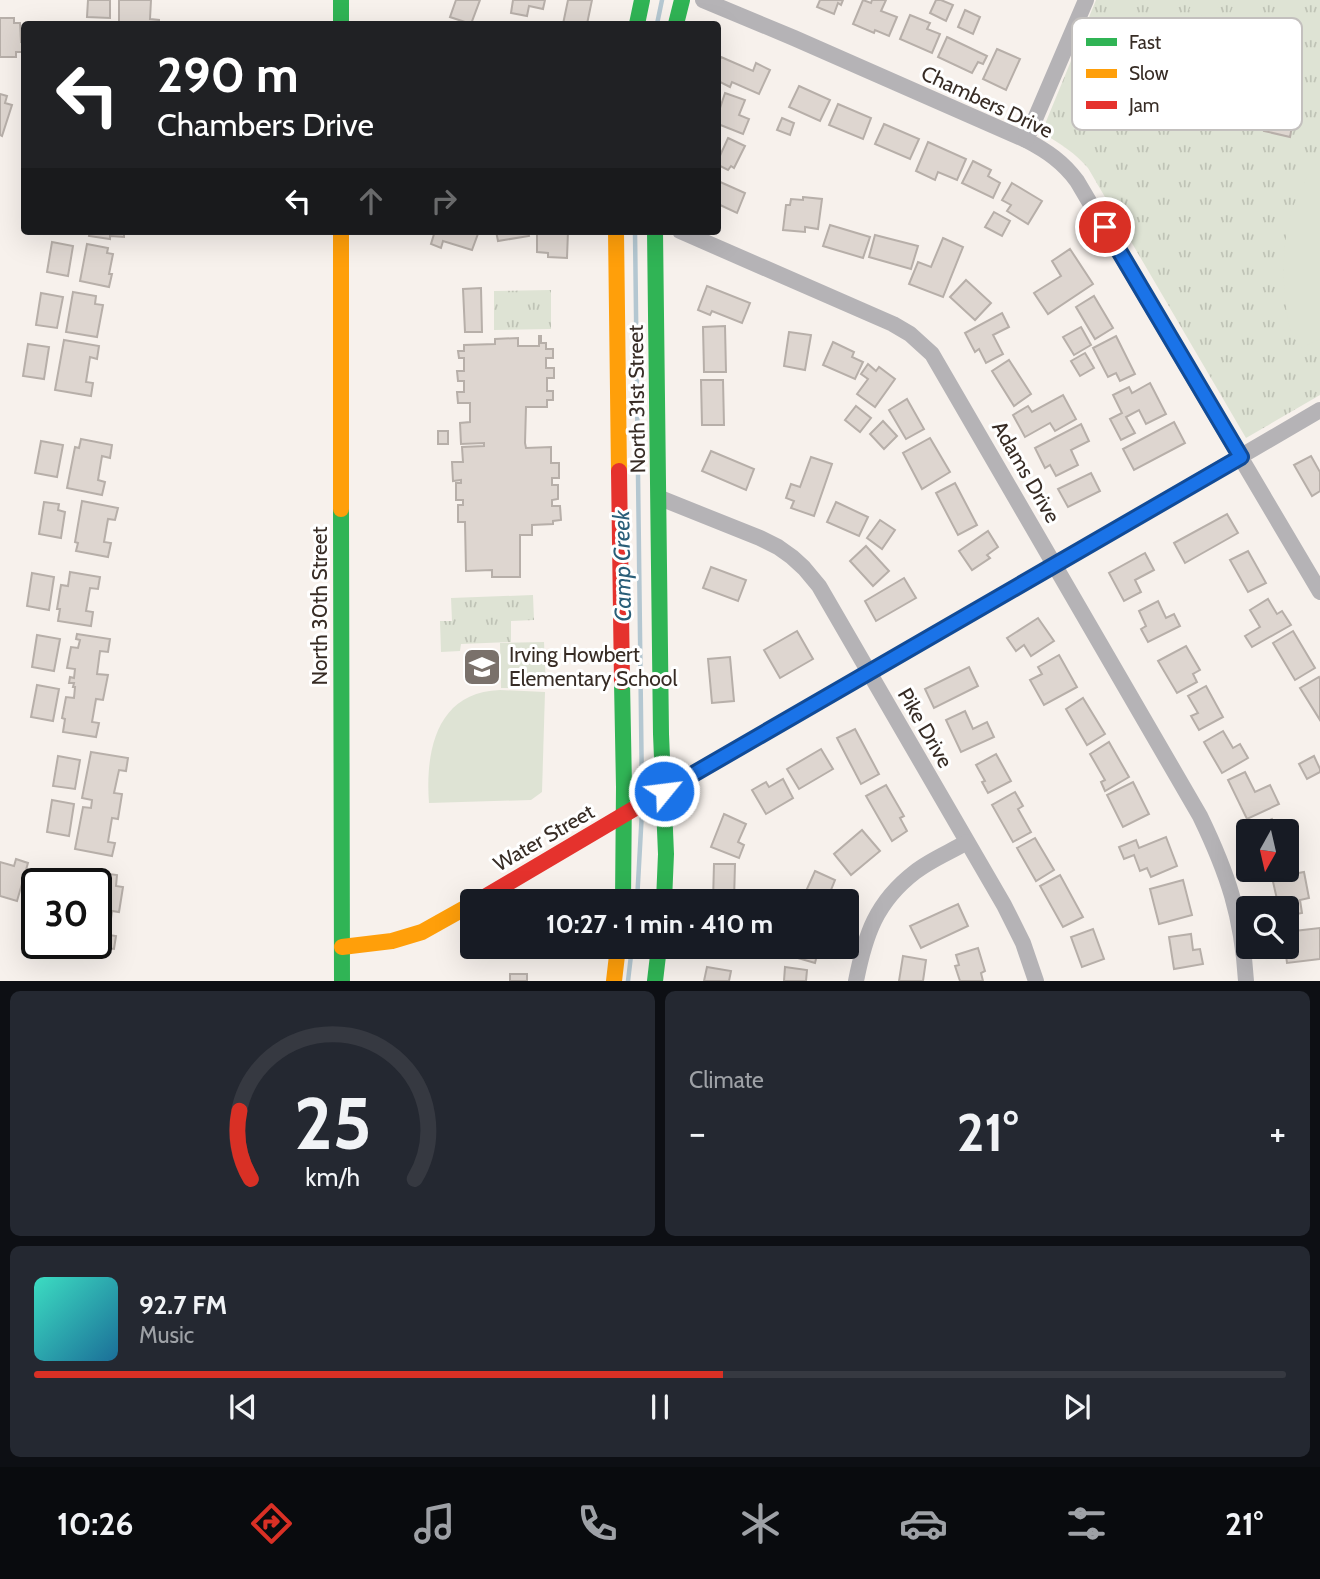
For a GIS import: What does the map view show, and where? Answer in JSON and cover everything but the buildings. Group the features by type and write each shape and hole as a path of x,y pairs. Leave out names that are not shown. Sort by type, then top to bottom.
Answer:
{"main road":[{"path":"341,0 341,21"},
{"path":"638,21 642,0"},
{"path":"677,21 682,0"},
{"name":"North 30th Street","path":"341,235 342,981"},
{"name":"North 31st Street","path":"616,235 623,889"},
{"name":"North 31st Street","path":"655,235 661,742 666,839 664,889"},
{"name":"Water Street","path":"499,889 664,791"},
{"path":"342,947 392,941 422,932 460,911"},
{"path":"614,981 617,959"},
{"path":"654,981 657,959"}],"street":[{"name":"Chambers Drive","path":"703,0 1026,140 1068,168 1320,592"},
{"path":"1078,18 1086,0"},
{"path":"1026,140 1072,33"},
{"name":"Adams Drive","path":"689,235 893,324 910,334 932,354 1200,816 1226,874 1238,915 1246,981"},
{"name":"Water Street","path":"664,791 1320,410"},
{"name":"Pike Drive","path":"660,498 760,538 792,557 819,586 1014,924 1037,981"},
{"path":"856,981 863,946 883,905 916,872 967,842"}],"green space":[{"path":"1096,0 1320,0 1320,395 1246,438 1088,168 1068,149 1044,134 1043,129 1072,58 1072,130 1302,130 1302,18 1089,18"},
{"path":"1194,0 1221,0 1214,18 1189,10"},
{"path":"1236,0 1264,0 1256,18 1228,18"},
{"path":"1320,159 1320,339 1301,348 1290,329 1287,313 1285,242 1300,189"},
{"path":"551,290 551,329 494,330 494,291"},
{"path":"533,595 534,620 511,621 511,642 461,644 460,651 441,652 440,621 452,621 451,598"},
{"path":"544,642 546,688 501,688 500,643"},
{"path":"500,690 545,692 542,792 531,800 429,803 430,763 439,727 462,701 479,693"}],"waterway":[{"name":"Camp Creek","path":"658,21 662,0"},
{"name":"Camp Creek","path":"635,235 642,796"},
{"name":"Camp Creek","path":"638,889 642,811"},
{"name":"Camp Creek","path":"628,981 631,959"}],"traffic: fast":[{"path":"341,0 341,21"},
{"path":"638,21 642,0"},
{"path":"677,21 682,0"},
{"path":"655,235 665,889"},
{"path":"341,509 342,981"},
{"path":"622,682 623,889"},
{"path":"655,981 658,959"}],"traffic: slow":[{"path":"341,235 341,509"},
{"path":"616,235 619,471"},
{"path":"342,947 392,941 422,932 460,911"},
{"path":"614,981 617,959"}],"traffic: jam":[{"path":"619,471 622,682"},
{"path":"498,889 664,791"}],"place":[{"name":"Irving Howbert Elementary School","path":"482,667"}],"route":[{"path":"664,791 1241,457 1105,227"}]}
